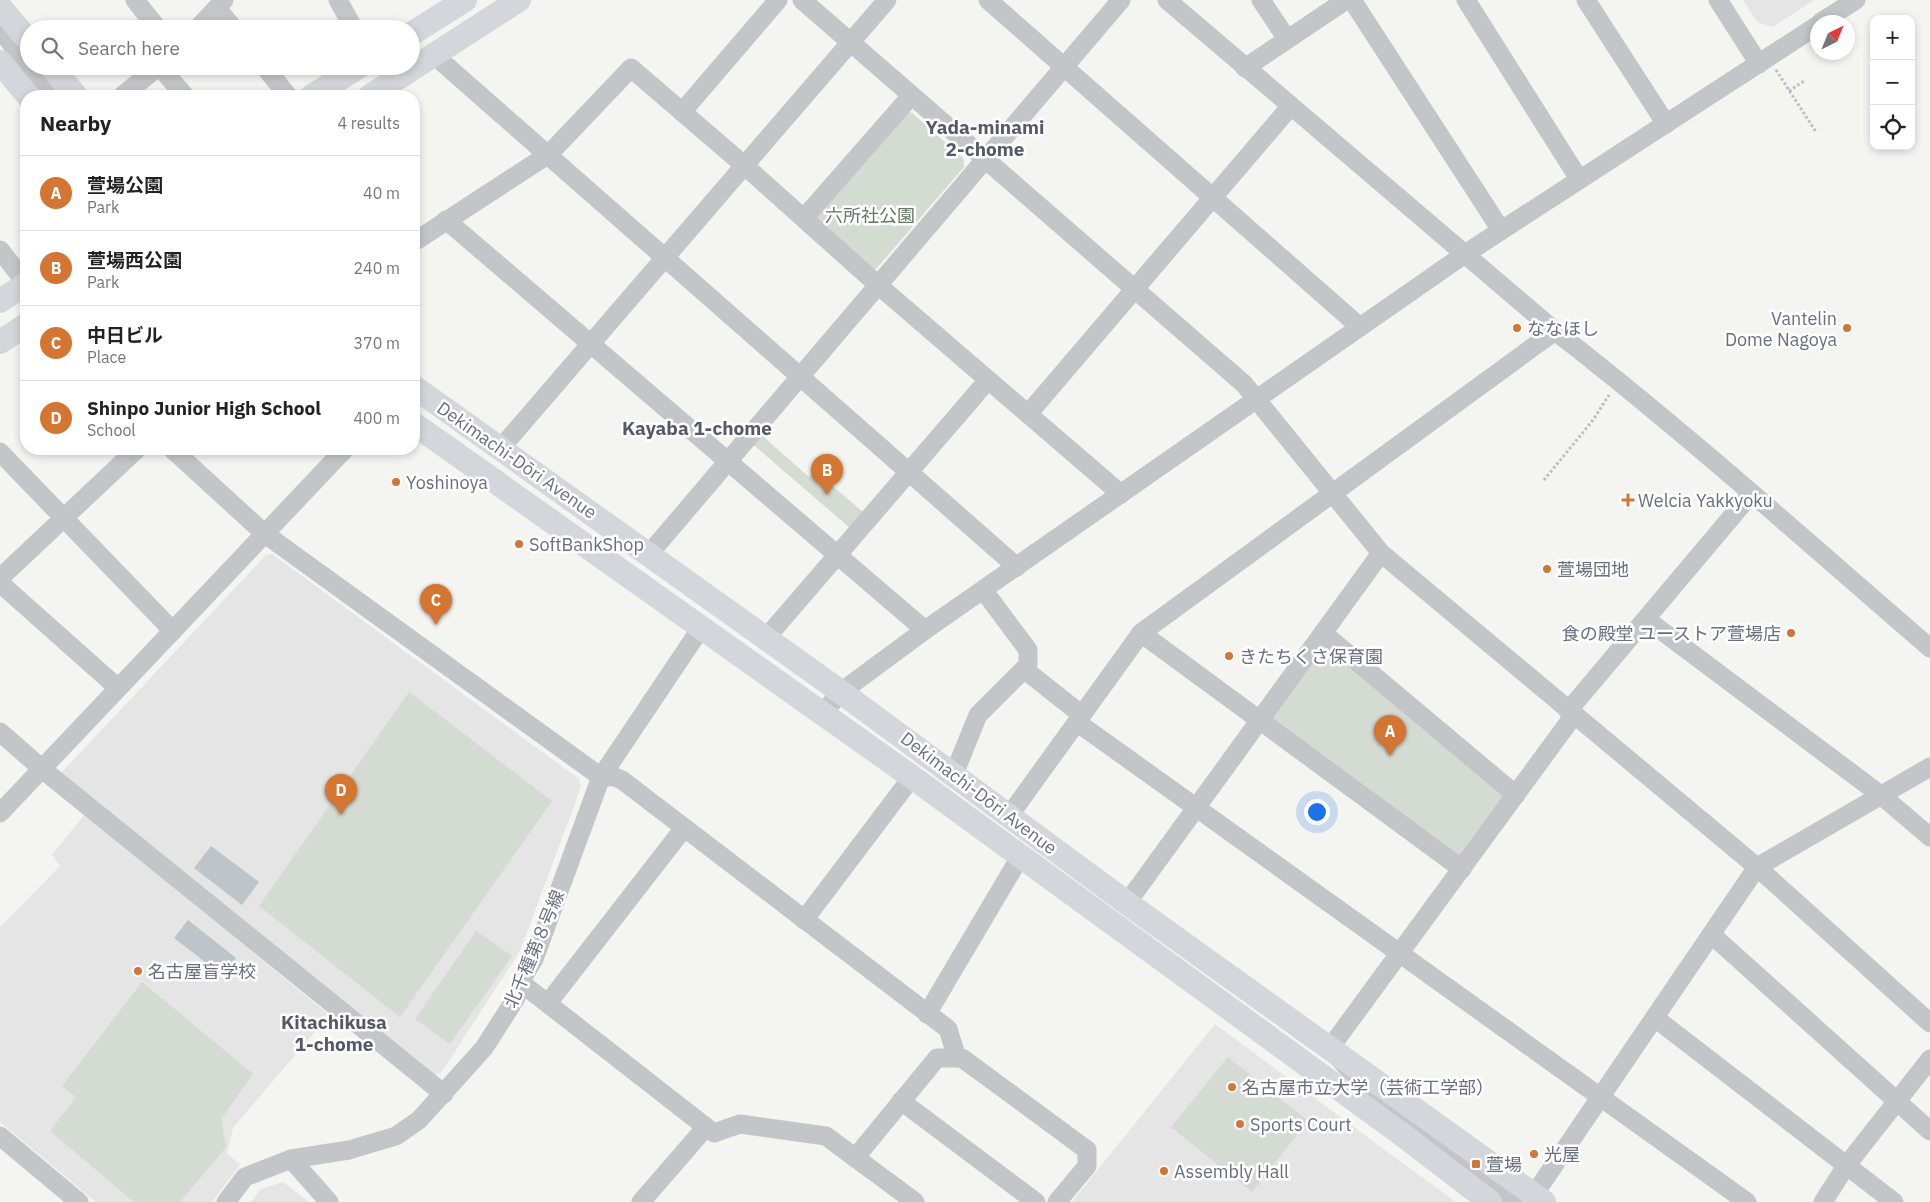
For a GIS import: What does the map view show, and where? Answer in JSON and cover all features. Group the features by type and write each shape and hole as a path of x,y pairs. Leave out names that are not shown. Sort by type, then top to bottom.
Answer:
{"main road":[{"path":"420,64 519,0"},
{"path":"420,28 457,2"},
{"path":"0,7 20,30"},
{"path":"0,62 23,90"},
{"path":"58,75 71,90"},
{"path":"322,90 346,75"},
{"path":"379,90 403,75"},
{"path":"0,301 20,287"},
{"path":"0,342 20,329"},
{"name":"Dekimachi-Dōri Avenue","path":"420,391 954,774 1128,903 1330,1048 1531,1200"},
{"name":"Dekimachi-Dōri Avenue","path":"420,428 912,777 1490,1202"}],"street":[{"path":"135,0 151,20"},
{"path":"338,0 349,20"},
{"path":"682,112 778,0"},
{"path":"802,0 1244,384 1381,553 1757,867 1930,1022"},
{"path":"500,449 887,0"},
{"path":"988,0 1360,326"},
{"path":"649,554 1121,0"},
{"path":"1167,0 1290,107 1555,331 1617,379 1930,648"},
{"path":"1261,0 1287,39"},
{"path":"1245,68 1346,0"},
{"path":"1352,0 1501,230"},
{"path":"1466,0 1579,179"},
{"path":"1586,0 1666,124"},
{"path":"1718,0 1759,64"},
{"path":"1832,15 1856,0"},
{"path":"206,20 221,4 229,20"},
{"path":"0,28 20,56"},
{"path":"823,713 841,692 925,630 984,591 1360,326 1501,230 1810,30"},
{"path":"434,55 549,154 1016,567"},
{"path":"420,238 549,154 631,68 804,218 878,286 1121,494"},
{"path":"33,75 44,90"},
{"path":"129,90 148,75"},
{"path":"167,75 180,90"},
{"path":"271,75 283,90"},
{"path":"804,218 911,96"},
{"path":"1028,414 1290,107"},
{"path":"446,220 836,556 925,630"},
{"path":"0,250 20,275"},
{"path":"1009,816 1140,633 1555,331"},
{"path":"766,638 988,380"},
{"path":"0,452 173,631"},
{"path":"0,578 131,455"},
{"path":"179,455 265,534 600,777 615,777 622,780 948,1029 957,1058"},
{"path":"0,813 339,455"},
{"path":"1330,1048 1516,795 1571,713 1646,619 1751,494"},
{"path":"1128,903 1381,553"},
{"path":"0,584 118,688"},
{"path":"954,774 978,715 1028,665 1028,650 984,591"},
{"path":"1646,619 1882,796 1930,837"},
{"name":"北千種第８号線","path":"226,1202 244,1176 291,1159 349,1150 396,1136 419,1120 484,1048 516,998 520,982 543,939 600,777 701,628"},
{"path":"1140,633 1462,869"},
{"path":"1323,633 1516,795"},
{"path":"1024,670 1080,719 1196,807 1747,1202"},
{"path":"0,732 41,768 444,1094"},
{"path":"1531,1200 1598,1097 1712,935 1757,867 1930,767"},
{"path":"804,920 912,777"},
{"path":"548,1003 684,828"},
{"path":"927,1014 1020,857"},
{"path":"1712,935 1930,1131"},
{"path":"520,982 714,1134 740,1124 826,1136 915,1202"},
{"path":"1654,1018 1894,1202"},
{"path":"855,1158 937,1058 962,1058 1087,1150 1087,1166 1057,1202"},
{"path":"1823,1202 1846,1166 1930,1059"},
{"path":"902,1101 1036,1202"},
{"path":"641,1202 706,1126"},
{"path":"0,1136 79,1202"},
{"path":"291,1159 329,1202"},
{"path":"1464,1182 1504,1202"}],"path":[{"path":"1789,91 1804,81"},
{"path":"1544,480 1593,420 1610,392"}],"shaded area":[{"path":"1743,0 1814,0 1773,27 1757,22"},
{"path":"272,554 579,779 581,787 520,951 441,1073 431,1076 61,773 266,555"},
{"name":"名古屋盲学校","path":"85,814 329,1015 233,1128 227,1153 240,1165 212,1202 96,1202 0,1122 0,927 60,866 52,855"},
{"path":"211,846 259,882 242,905 194,868"},
{"path":"188,920 236,958 222,975 174,938"},
{"name":"名古屋市立大学（芸術工学部）","path":"1215,1024 1386,1151 1456,1202 1072,1202"},
{"path":"283,1182 309,1202 251,1202 261,1189"}],"green space":[{"name":"六所社公園","path":"906,112 912,113 964,159 964,167 876,269 870,270 817,221 816,214"},
{"path":"758,432 809,477 815,471 863,512 850,528 750,442"},
{"path":"1322,646 1329,646 1501,790 1504,800 1458,858 1272,721 1272,715"},
{"path":"409,692 552,801 400,1017 259,906"},
{"path":"476,931 512,956 450,1044 415,1019"},
{"path":"142,982 253,1074 221,1119 226,1147 180,1202 134,1202 50,1131 76,1097 62,1086"},
{"name":"Sports Court","path":"1228,1057 1308,1121 1252,1192 1171,1127"}],"place":[{"name":"ななほし","path":"1517,328"},
{"name":"Vantelin Dome Nagoya","path":"1847,328"},
{"name":"Yoshinoya","path":"396,482"},
{"name":"萱場西公園","path":"827,495"},
{"name":"Welcia Yakkyoku","path":"1628,500"},
{"name":"SoftBankShop","path":"519,544"},
{"name":"萱場団地","path":"1547,569"},
{"name":"中日ビル","path":"436,625"},
{"name":"食の殿堂 ユーストア萱場店","path":"1791,633"},
{"name":"きたちくさ保育園","path":"1229,656"},
{"name":"萱場公園","path":"1390,756"},
{"name":"Shinpo Junior High School","path":"341,815"},
{"name":"名古屋盲学校","path":"138,971"},
{"name":"名古屋市立大学（芸術工学部）","path":"1232,1087"},
{"name":"Sports Court","path":"1240,1124"},
{"name":"光屋","path":"1534,1154"},
{"name":"萱場","path":"1476,1164"},
{"name":"Assembly Hall","path":"1164,1171"}],"district":[{"name":"Yada-minami 2-chome","path":"985,138"},
{"name":"Kayaba 1-chome","path":"697,428"},
{"name":"Kitachikusa 1-chome","path":"334,1033"}]}
